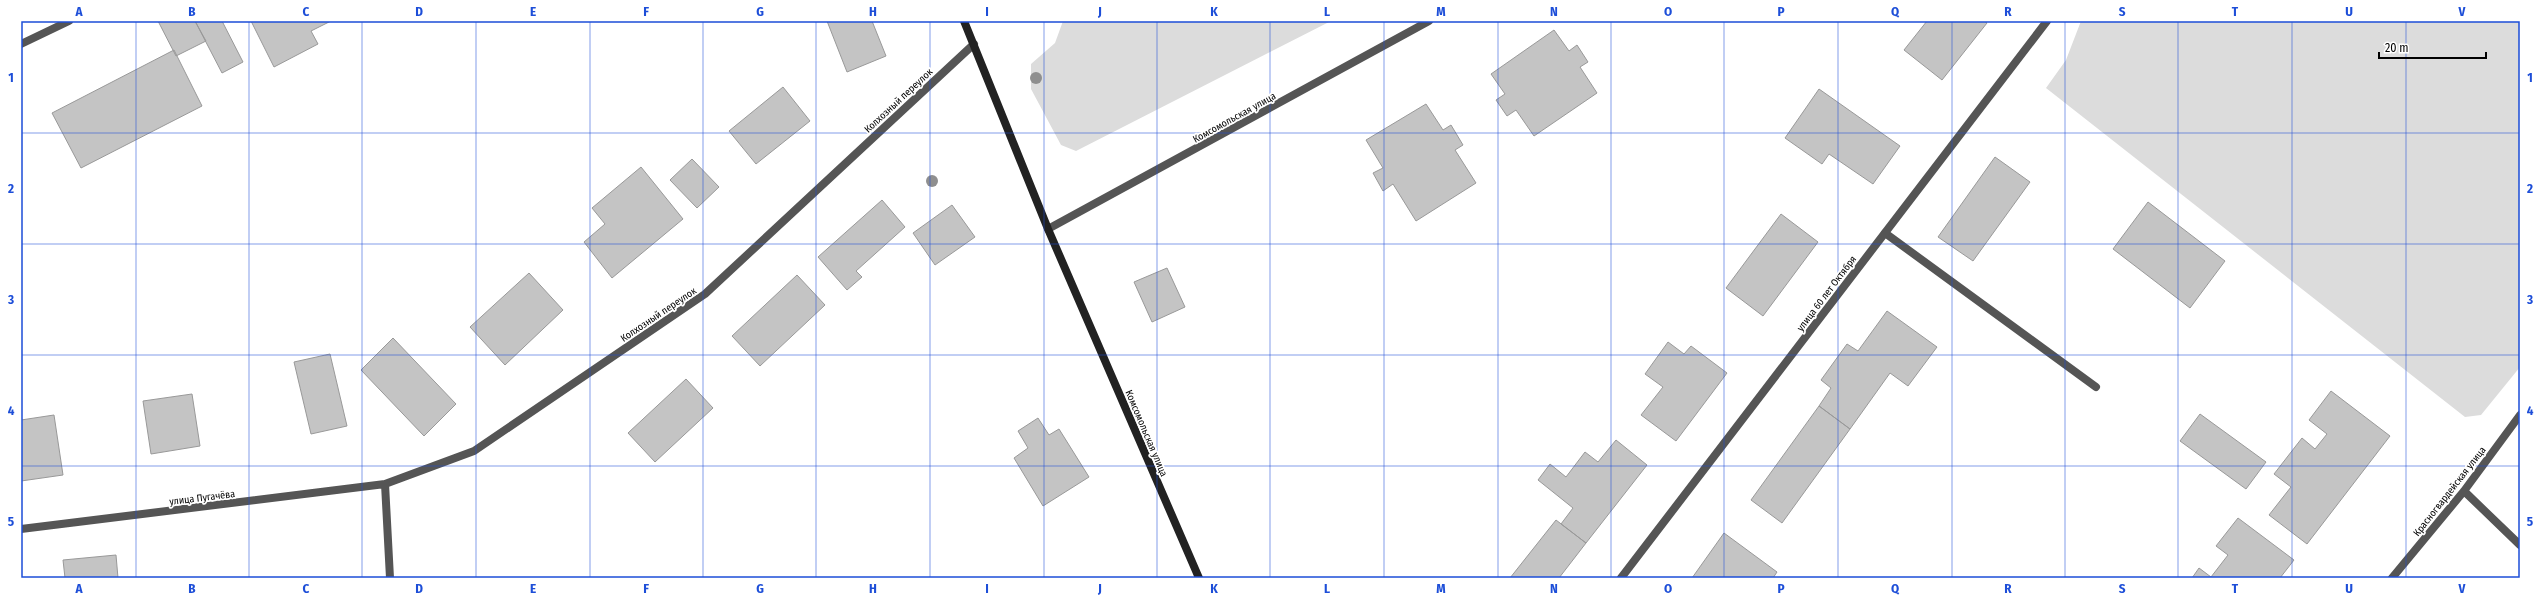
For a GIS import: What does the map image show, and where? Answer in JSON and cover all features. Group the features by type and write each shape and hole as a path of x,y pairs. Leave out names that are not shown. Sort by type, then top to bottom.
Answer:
{"main road":[{"name":"Комсомольская улица","path":"964,21 1048,229 1199,578"}],"street":[{"path":"21,44 69,21"},
{"name":"Комсомольская улица","path":"1048,229 1429,21"},
{"name":"улица 60 лет Октября","path":"1620,578 2047,21"},
{"name":"Колхозный переулок","path":"385,484 474,451 705,294 974,44"},
{"path":"1885,233 2096,387"},
{"name":"Красногвардейская улица","path":"2392,578 2464,491 2520,415"},
{"path":"385,484 390,578"},
{"name":"улица Пугачёва","path":"21,529 385,484"},
{"path":"2464,491 2520,545"}],"shaded area":[{"path":"1063,21 1331,21 1076,151 1061,145 1031,89 1031,64 1055,43"},
{"path":"2081,21 2520,21 2520,367 2481,415 2465,417 2046,88 2066,60"}],"building":[{"path":"158,21 195,21 206,41 176,56"},
{"path":"195,21 222,21 243,62 222,73"},
{"path":"251,21 331,21 311,31 318,44 274,67"},
{"path":"827,21 872,21 886,56 847,72"},
{"path":"1927,21 1984,21 1987,23 1942,80 1904,50"},
{"path":"1554,30 1569,51 1577,45 1588,62 1580,67 1597,93 1534,136 1516,110 1507,116 1496,100 1505,94 1491,74"},
{"path":"174,50 202,106 81,168 52,113"},
{"path":"783,87 810,121 756,164 729,131"},
{"path":"1819,89 1900,146 1873,184 1829,154 1822,164 1785,138"},
{"path":"1426,104 1443,130 1451,125 1463,145 1455,150 1476,183 1416,221 1393,184 1383,191 1373,173 1383,168 1366,140"},
{"path":"1995,157 2030,182 1973,261 1938,237"},
{"path":"692,159 719,187 697,208 670,180"},
{"path":"641,167 683,219 612,278 584,242 605,224 592,208"},
{"path":"882,200 905,227 856,271 862,277 847,290 818,257"},
{"path":"2148,202 2225,261 2190,308 2113,249"},
{"path":"952,205 975,237 935,265 913,233"},
{"path":"1781,214 1818,242 1763,316 1726,288"},
{"path":"1167,268 1185,307 1152,322 1134,282"},
{"path":"529,273 563,310 505,365 470,327"},
{"path":"797,275 825,305 760,366 732,336"},
{"path":"1887,311 1937,347 1908,386 1890,373 1850,429 1819,406 1831,388 1821,380 1847,344 1858,351"},
{"path":"393,338 456,404 424,436 361,370"},
{"path":"1668,342 1684,354 1691,346 1727,373 1676,441 1641,415 1663,387 1645,374"},
{"path":"330,354 347,426 311,434 294,362"},
{"path":"686,379 713,408 655,462 628,433"},
{"path":"2331,391 2390,436 2307,544 2269,515 2291,487 2274,474 2302,438 2315,449 2327,434 2309,420"},
{"path":"192,394 200,446 151,454 143,401"},
{"path":"1819,406 1850,429 1782,523 1751,500"},
{"path":"2200,414 2266,462 2246,489 2180,441"},
{"path":"54,415 63,475 21,481 21,420"},
{"path":"1038,418 1049,435 1059,429 1089,477 1043,506 1014,458 1028,448 1018,431"},
{"path":"1616,440 1647,465 1586,543 1561,524 1573,508 1538,480 1550,464 1566,477 1585,452 1598,462"},
{"path":"2238,518 2294,560 2280,578 2192,578 2199,568 2211,577 2228,555 2216,546"},
{"path":"1556,520 1586,543 1559,578 1510,578"},
{"path":"1724,533 1777,572 1773,578 1692,578"},
{"path":"116,555 118,578 65,578 63,560"}]}
